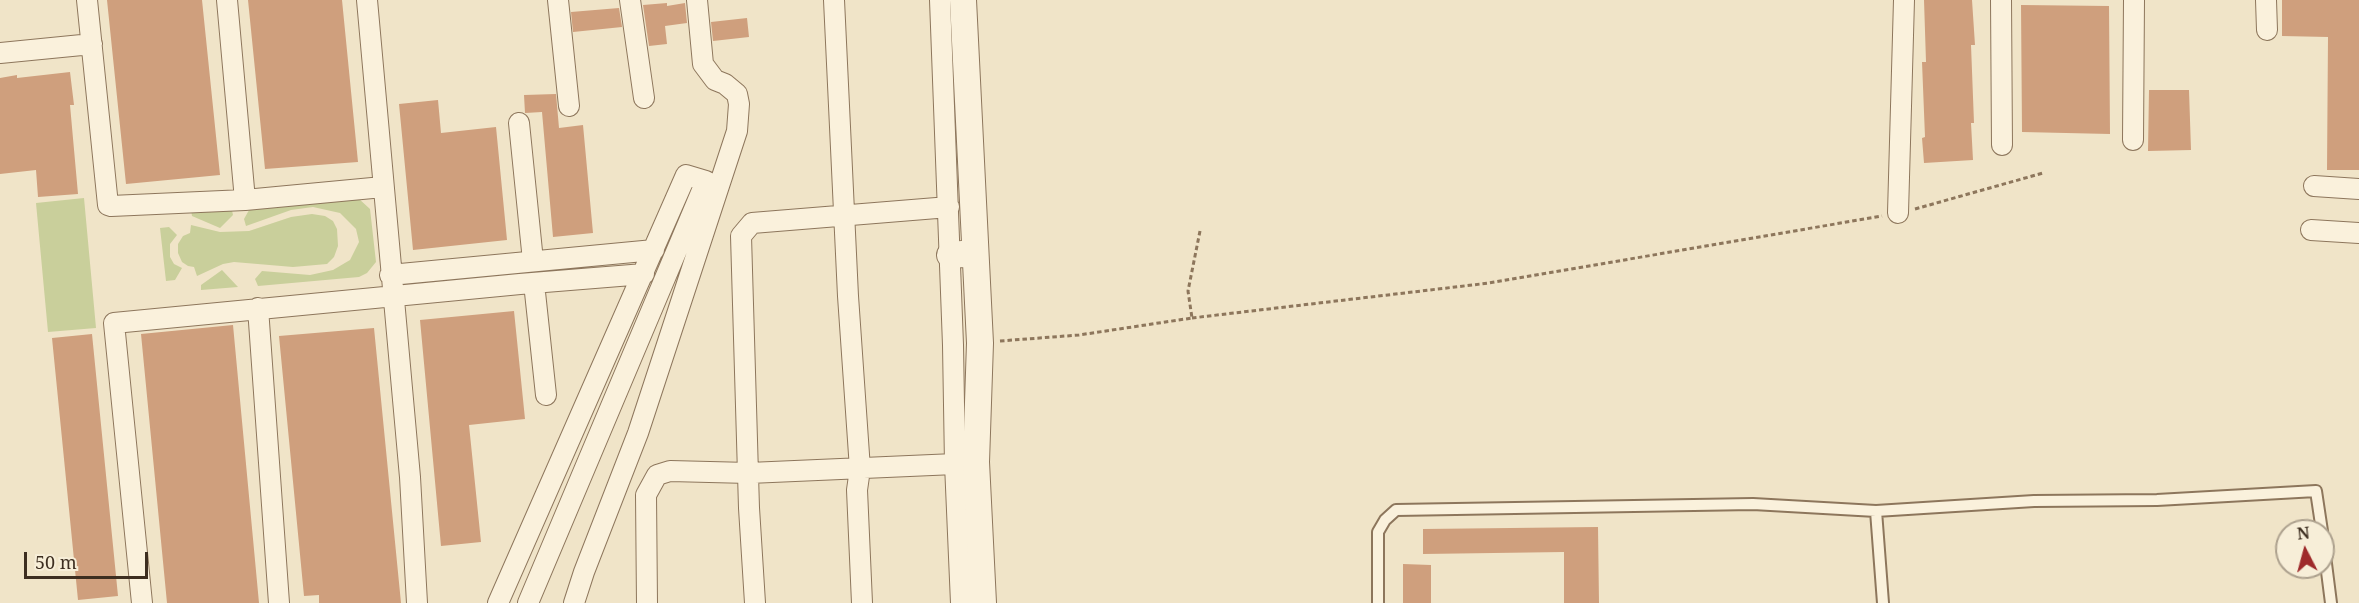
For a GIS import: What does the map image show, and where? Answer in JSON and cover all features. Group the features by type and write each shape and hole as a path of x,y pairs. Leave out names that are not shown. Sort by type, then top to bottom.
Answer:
{"street":[{"path":"87,0 108,205 245,200 383,187"},
{"path":"227,0 245,200"},
{"path":"367,0 410,477 417,603"},
{"path":"558,0 569,106"},
{"path":"630,0 644,98"},
{"path":"574,603 638,433 737,131 739,104 737,94 726,84 716,80 703,64 697,0"},
{"path":"834,0 844,216 860,469 856,490 862,603"},
{"path":"940,0 949,207 955,464 962,603"},
{"path":"963,0 980,343 976,462 983,603"},
{"path":"1898,213 1904,0"},
{"path":"2001,0 2002,145"},
{"path":"2133,140 2134,0"},
{"path":"2266,0 2267,30"},
{"path":"0,53 92,45"},
{"path":"519,123 533,261"},
{"path":"498,603 686,175 706,181 528,603"},
{"path":"2314,186 2359,189"},
{"path":"755,603 741,236 752,223 949,207"},
{"path":"2311,230 2359,233"},
{"path":"390,275 654,250"},
{"path":"950,255 975,253"},
{"path":"142,603 114,323 534,282 644,274"},
{"path":"534,282 546,395"},
{"path":"258,308 279,603"},
{"path":"647,603 646,495 657,475 670,471 749,472 955,464"}],"lane":[{"path":"1378,603 1378,532 1384,520 1396,510 1753,504 1876,511 2034,501 2157,500 2316,490 2320,519"},
{"path":"1876,511 1883,603"},
{"path":"2328,579 2331,603"}],"path":[{"path":"980,343 1079,335 1192,318 1489,283 1898,213 2043,173"},
{"path":"1192,318 1188,291 1200,231"}],"green space":[{"path":"84,198 96,328 48,332 36,203"},
{"path":"358,198 370,209 376,262 367,273 359,277 258,286 255,279 262,271 310,275 333,270 350,260 359,242 356,229 340,213 313,207 291,210 246,226 244,219 253,203"},
{"path":"231,206 233,215 220,228 192,216 191,210"},
{"path":"312,214 325,216 333,221 337,229 338,246 334,257 327,264 293,267 234,262 223,264 197,276 194,267 182,262 178,253 178,244 183,236 190,233 191,225 220,232 249,231 291,217"},
{"path":"169,227 177,235 170,244 170,257 174,264 182,268 175,280 166,281 160,228"},
{"path":"222,270 238,287 201,290 201,285"}],"building":[{"path":"107,0 202,0 220,175 126,184"},
{"path":"248,0 342,0 358,162 265,169"},
{"path":"1924,0 1972,0 1975,45 1971,45 1973,160 1924,163 1922,62 1926,62"},
{"path":"2282,0 2359,0 2359,170 2327,170 2328,37 2282,36"},
{"path":"667,3 667,6 685,3 687,23 665,26 667,44 649,46 643,5"},
{"path":"2021,5 2109,6 2110,134 2022,132"},
{"path":"619,8 622,27 573,32 571,12"},
{"path":"747,18 749,37 713,41 711,22"},
{"path":"70,72 74,105 70,105 78,194 38,197 36,170 0,174 0,78"},
{"path":"2149,90 2189,90 2191,150 2148,151"},
{"path":"556,94 559,128 583,125 593,233 553,237 542,112 525,113 524,95"},
{"path":"438,100 441,133 496,127 507,240 413,250 399,104"},
{"path":"514,311 525,419 469,425 481,542 441,546 420,320"},
{"path":"233,325 259,603 167,603 141,334"},
{"path":"374,328 401,603 319,603 319,595 304,596 279,336"},
{"path":"92,334 118,596 78,600 52,338"},
{"path":"1598,527 1599,603 1564,603 1564,552 1423,554 1423,529"},
{"path":"1403,564 1431,565 1431,603 1403,603"}]}
